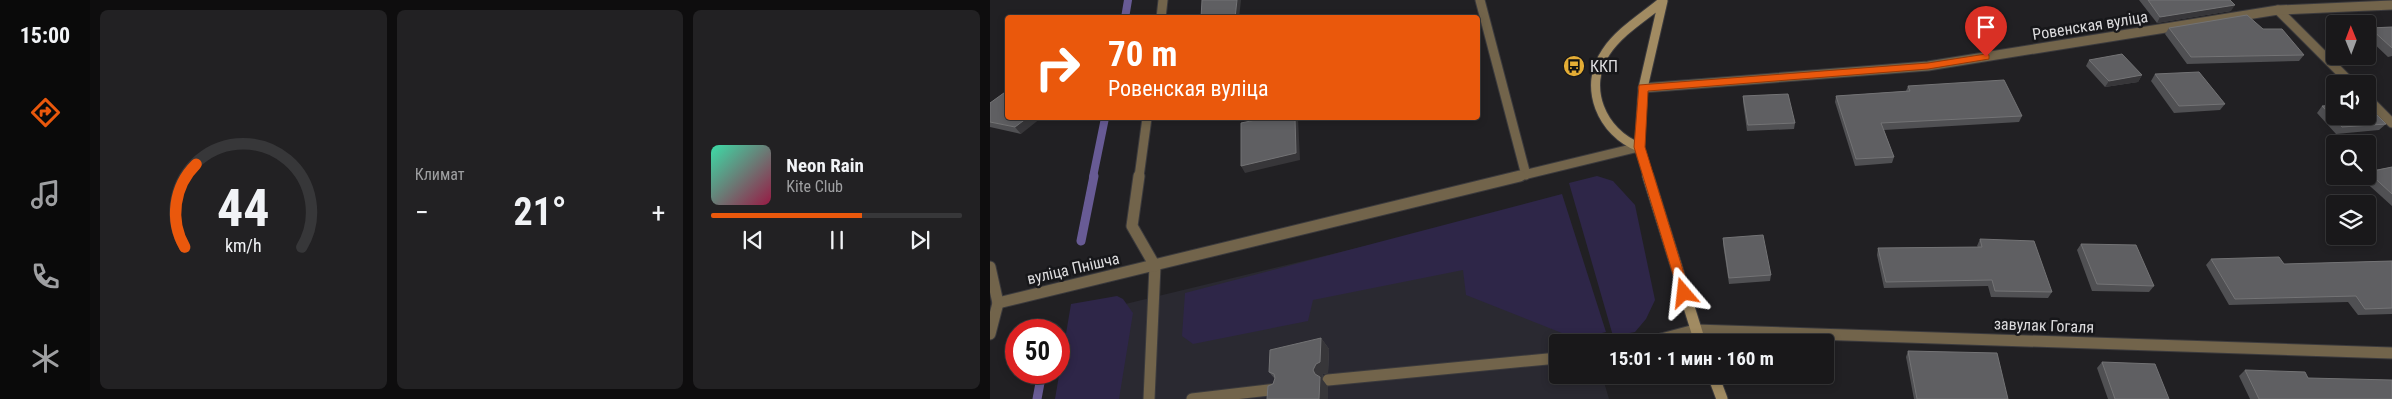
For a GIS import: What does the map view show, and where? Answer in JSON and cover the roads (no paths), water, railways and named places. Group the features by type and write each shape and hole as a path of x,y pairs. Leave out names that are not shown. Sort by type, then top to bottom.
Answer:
{"main road":[{"path":"1664,0 1643,88 1639,147 1697,334"},
{"path":"1639,147 1621,139 1607,124 1598,104 1596,79 1603,56 1612,43 1664,0"},
{"path":"1716,384 1722,399"}],"street":[{"path":"1162,15 1164,0"},
{"path":"1480,0 1526,175"},
{"name":"Ровенская вуліца","path":"1643,88 1928,66 2278,10 2392,5"},
{"path":"2278,10 2343,75"},
{"path":"2376,107 2392,123"},
{"path":"1147,120 1132,226 1155,266 1149,399"},
{"name":"вуліца Пнішча","path":"994,304 1639,147"},
{"path":"990,267 994,304 990,334"},
{"name":"завулак Гогаля","path":"1680,334 1695,330 2392,353"},
{"path":"1328,380 1549,359"},
{"path":"1192,399 1231,397 1277,389"}],"waterway":[{"path":"1126,15 1128,0"},
{"path":"1093,177 1105,120"},
{"path":"1081,241 1094,176"},
{"path":"1037,399 1040,384"}],"place":[{"name":"ККП","path":"1574,66"}]}
